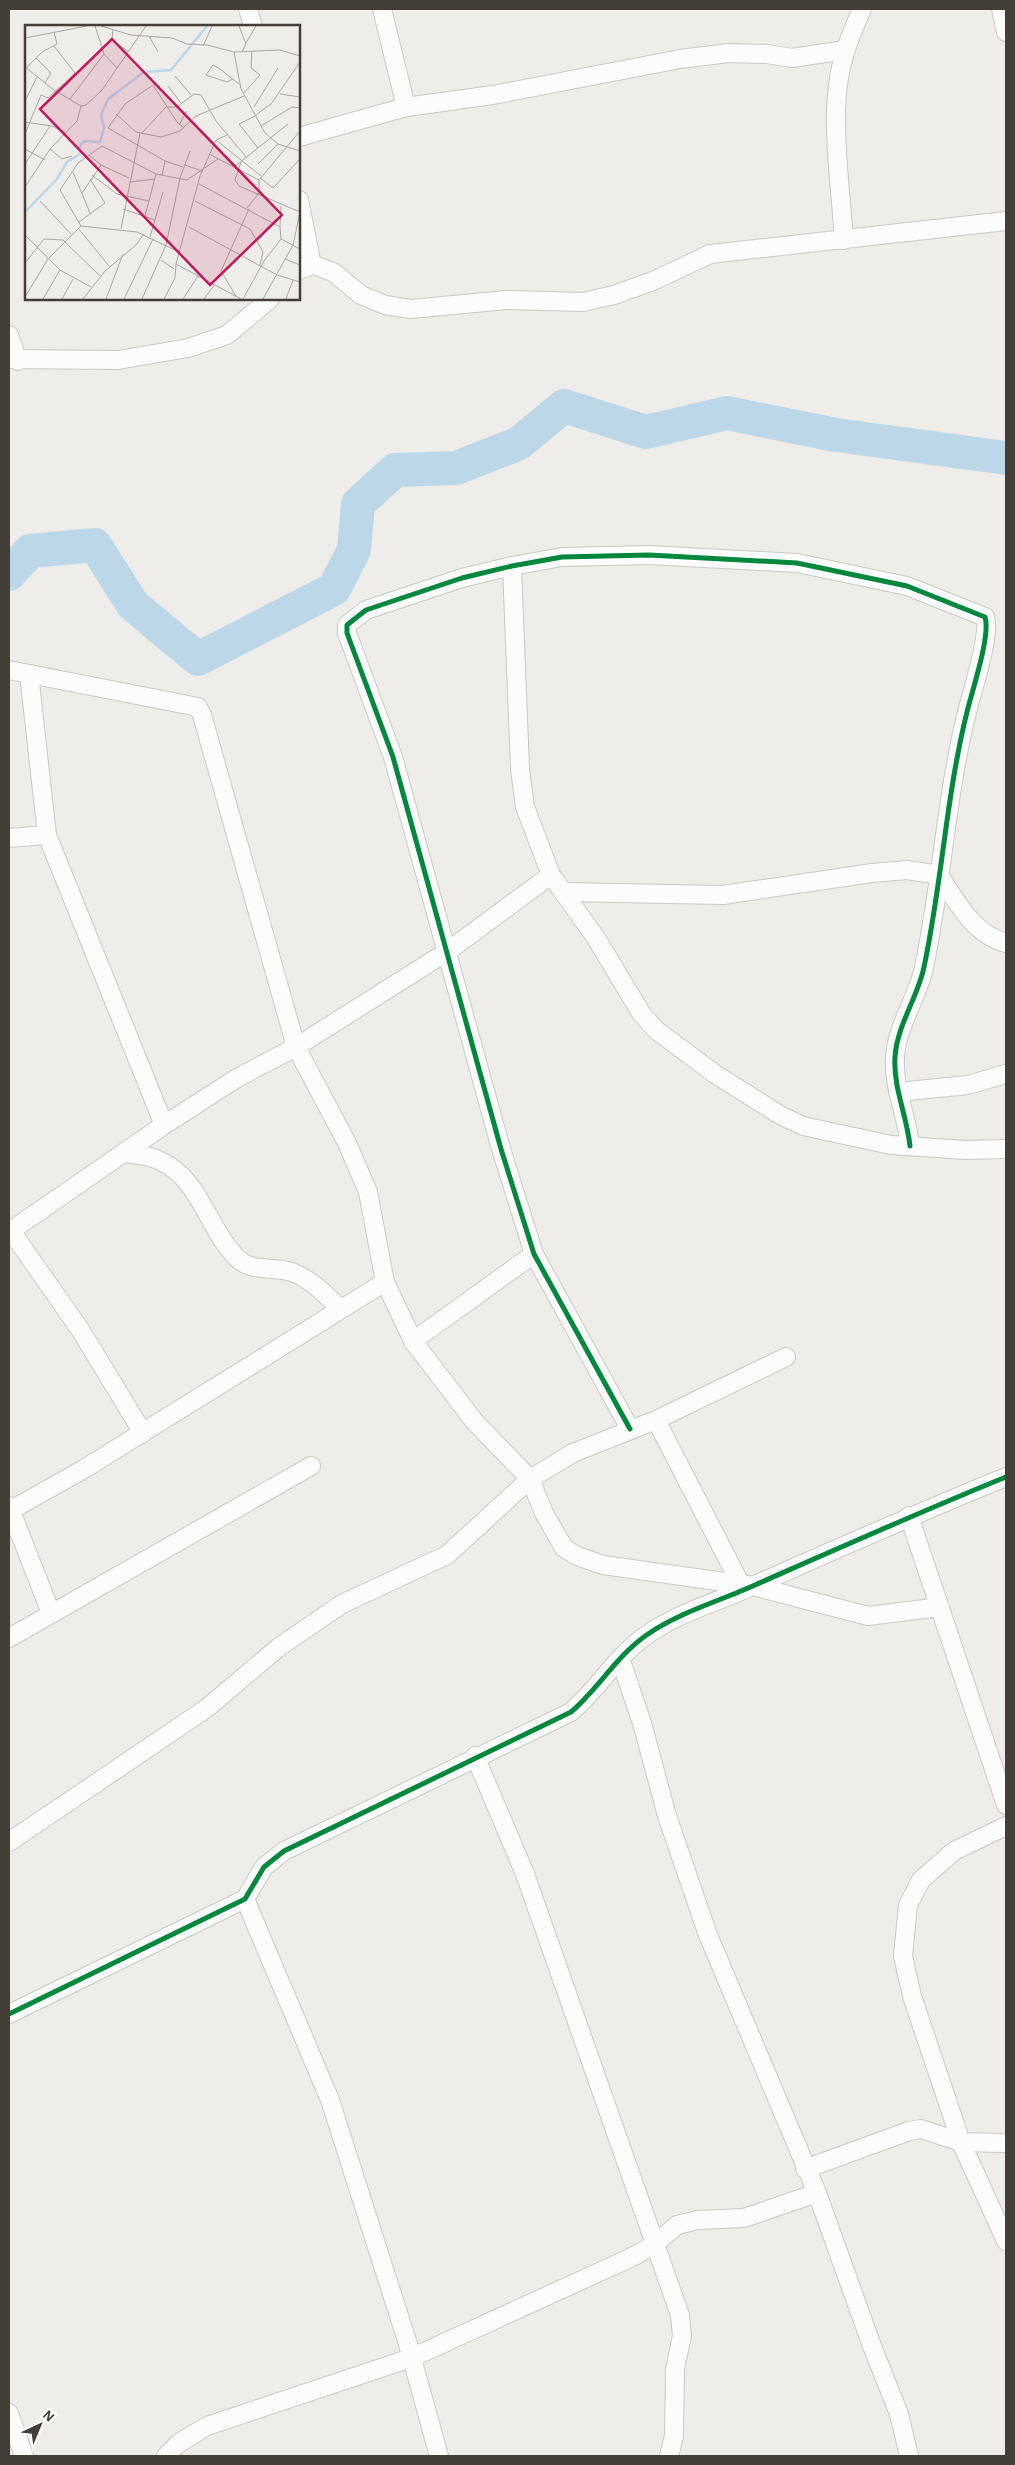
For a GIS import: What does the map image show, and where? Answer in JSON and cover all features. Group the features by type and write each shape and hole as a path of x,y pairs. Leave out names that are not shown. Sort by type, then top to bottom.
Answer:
{"street":[{"path":"248,9 253,25"},
{"path":"382,9 406,107"},
{"path":"844,240 837,126 838,80 845,50 862,9"},
{"path":"1001,9 1006,32"},
{"path":"300,137 406,107 493,94 680,58 728,53 767,54 792,58 845,50"},
{"path":"300,211 305,268 333,272 362,295 385,305 411,309 506,300 583,302 614,295 653,281 710,254 1006,221"},
{"path":"9,335 13,360 118,360 188,348 227,335 269,300"},
{"path":"630,1429 534,1254 501,1149 448,952 392,757 347,633 347,625 366,610 462,578 512,566 562,557 649,555 699,556 796,563 906,586 985,616 986,632 964,723 948,810 924,967 895,1055 898,1092 908,1124 910,1146"},
{"path":"512,566 520,769 525,807 551,876 596,938 641,1013 656,1030 683,1051 780,1115 803,1126 859,1139 910,1146 966,1150 1006,1149"},
{"path":"9,670 198,707 202,714 296,1047 347,1143 368,1192 385,1282 413,1341 474,1421 530,1479 555,1534 564,1548 577,1556 603,1566 747,1586 868,1616 940,1607"},
{"path":"29,674 48,835 164,1125"},
{"path":"9,838 48,835"},
{"path":"563,892 722,895 872,873 907,870 939,874 975,925 988,935 1006,943"},
{"path":"143,1432 81,1331 9,1230 237,1078 296,1047 448,952 551,876"},
{"path":"898,1092 968,1085 1006,1074"},
{"path":"126,1153 156,1158 178,1171 196,1192 218,1235 238,1260 262,1269 290,1271 313,1282 340,1309"},
{"path":"413,1341 534,1254"},
{"path":"51,1613 10,1508 143,1432 385,1282"},
{"path":"9,1842 207,1708 279,1647 342,1604 447,1555 530,1479 573,1454 630,1429 656,1420 786,1358"},
{"path":"656,1420 747,1586"},
{"path":"9,1638 311,1466"},
{"path":"10,2010 245,1899 264,1867 284,1851 475,1756 571,1712 587,1699 620,1658 648,1634 747,1586 909,1516 1006,1477"},
{"path":"909,1516 1002,1777 1006,1806"},
{"path":"620,1658 642,1722 667,1816 708,1935 817,2193 900,2414 909,2456"},
{"path":"475,1756 525,1874 680,2315 682,2336 675,2369 674,2436 670,2456"},
{"path":"1006,1826 954,1851 921,1880 908,1905 903,1956 912,1996 961,2142 1006,2241"},
{"path":"245,1899 330,2100 411,2358 439,2456"},
{"path":"806,2169 909,2132 921,2130 961,2142 1006,2143"},
{"path":"166,2456 179,2443 207,2426 411,2358 630,2258 654,2245 677,2225 698,2220 744,2218 817,2193"},
{"path":"9,2414 24,2456"}],"waterway":[{"path":"9,574 30,551 95,545 133,605 198,659 334,589 354,550 358,504 395,470 456,468 518,444 564,406 646,432 727,413 836,435 1006,458"}],"cycle path":[{"path":"630,1429 534,1254 501,1149 393,757 347,633 347,625 366,610 462,578 512,566 562,557 649,555 797,563 907,586 985,617 983,649 954,775 924,967 903,1022 895,1057 896,1079 910,1146"},
{"path":"9,2014 245,1899 264,1867 284,1851 571,1712 637,1642 660,1626 1006,1477"}]}
